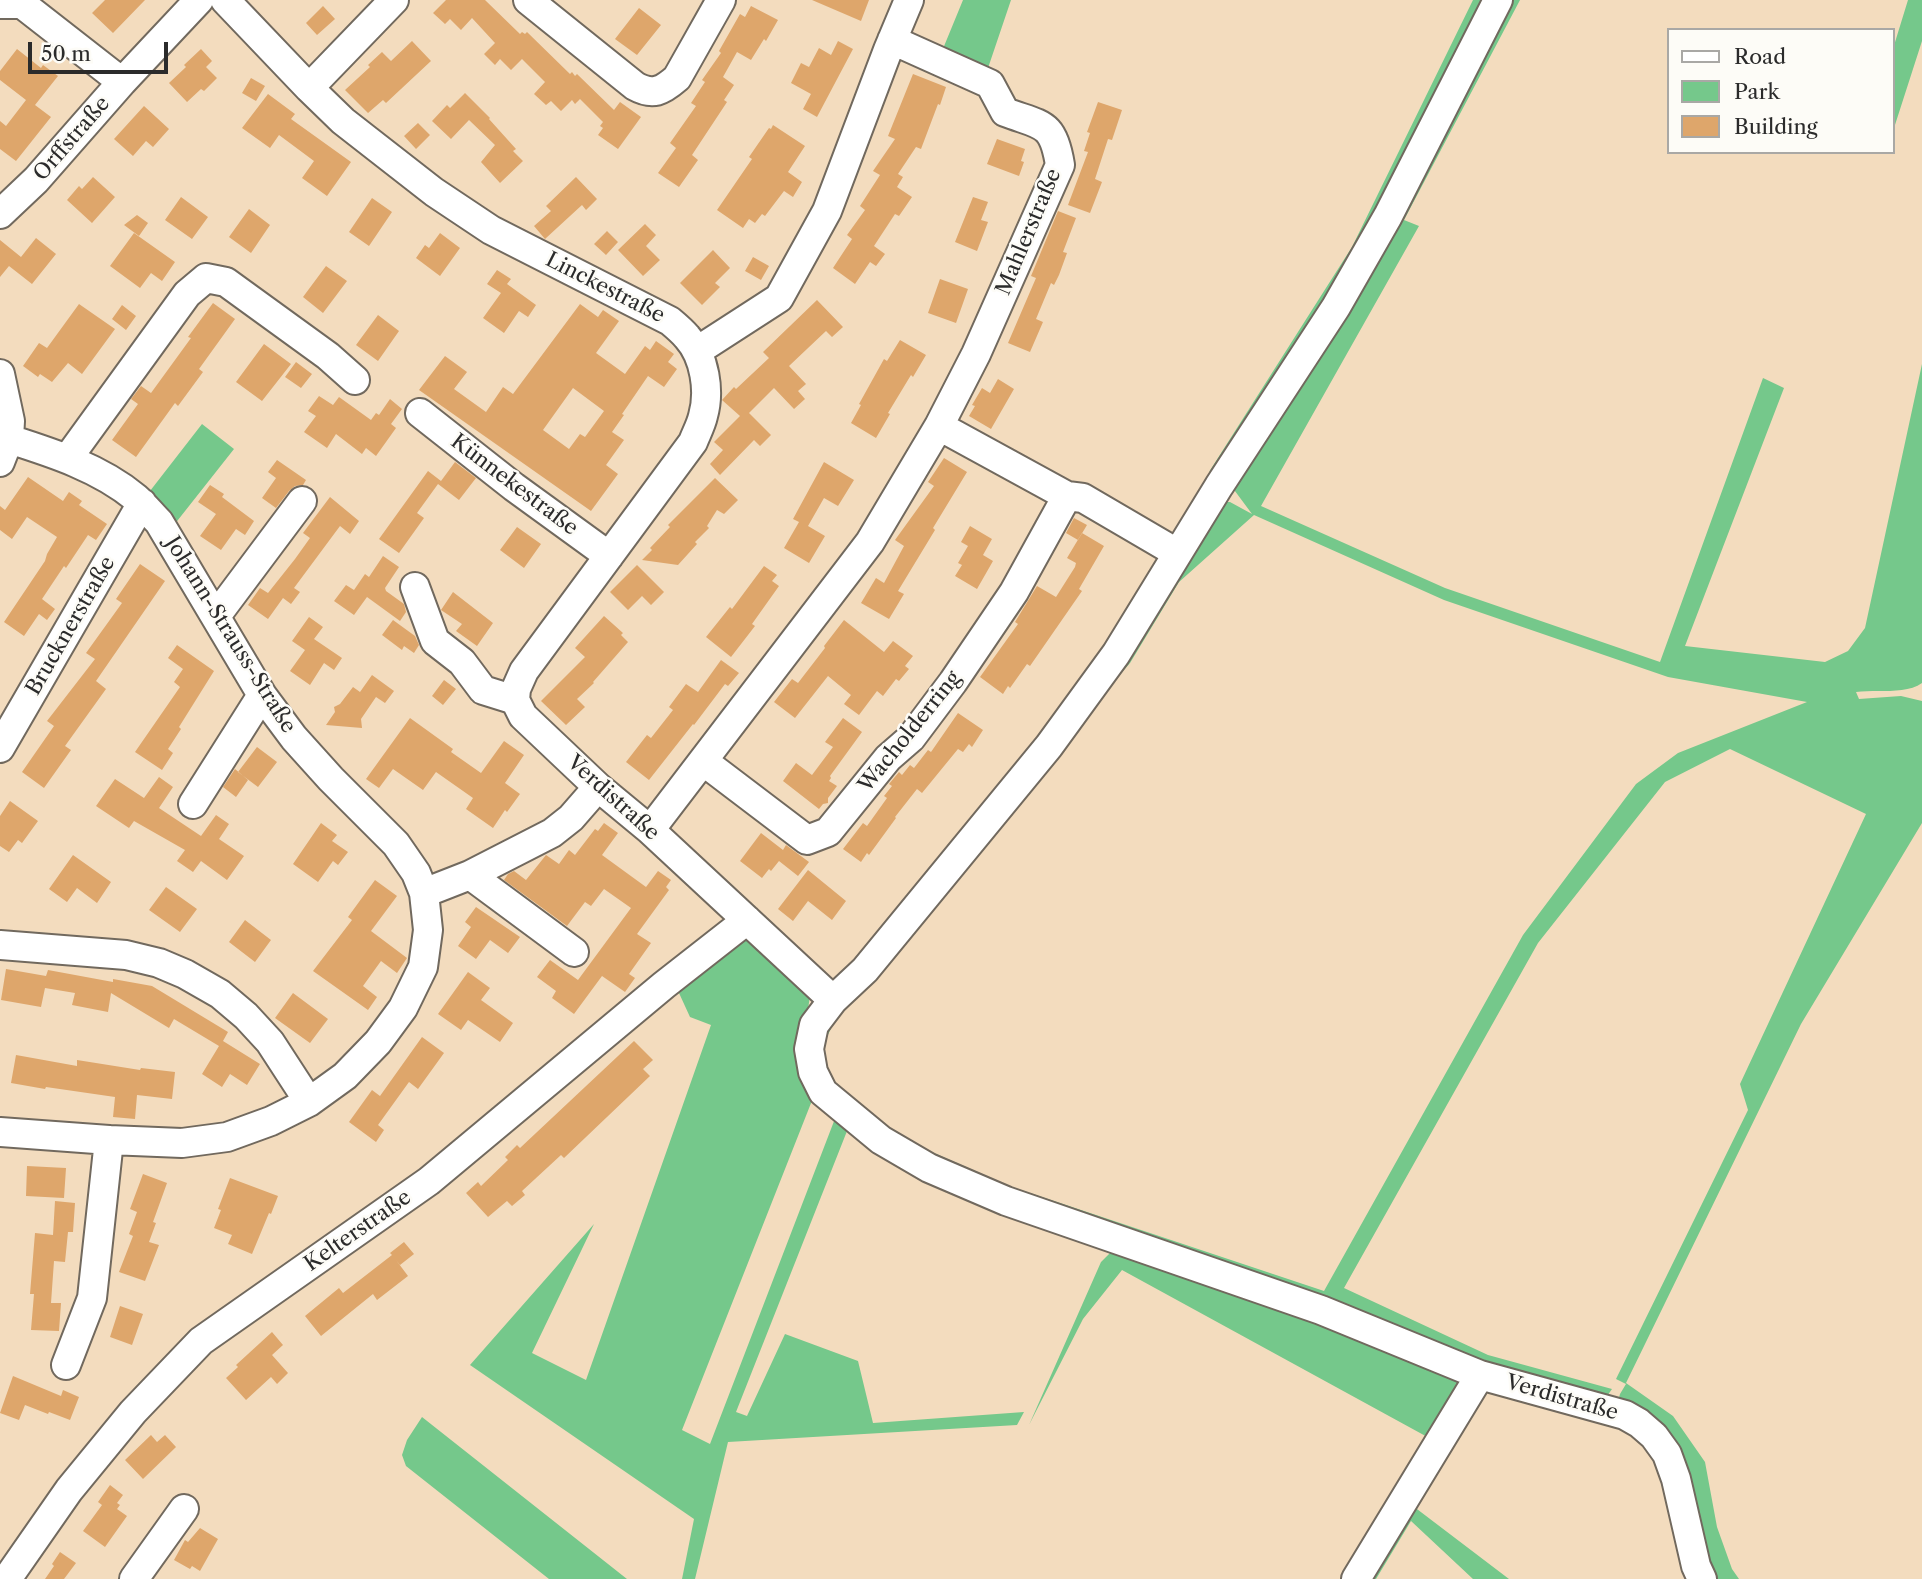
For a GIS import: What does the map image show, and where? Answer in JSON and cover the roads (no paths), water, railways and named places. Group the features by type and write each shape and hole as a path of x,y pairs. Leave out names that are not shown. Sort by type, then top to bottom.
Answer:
{"street":[{"name":"Orffstraße","path":"0,214 36,180 199,0"},
{"name":"Linckestraße","path":"225,0 344,121 434,192 491,230 670,321 688,337 697,351 704,372 706,395 704,416 693,442 524,671 516,689 515,700"},
{"path":"309,88 394,0"},
{"path":"528,0 635,86 644,91 656,92 677,78 721,0"},
{"path":"697,351 779,298 827,211 909,0"},
{"name":"Verdistraße","path":"1498,0 1388,216 1336,307 1177,553 1116,654 1049,746 865,970 833,1000 814,1025 809,1049 813,1072 823,1092 880,1140 929,1168 1006,1201 1321,1310 1480,1375 1625,1415 1639,1423 1654,1436 1667,1454 1676,1479 1696,1566 1702,1579"},
{"path":"0,4 22,5 122,82"},
{"name":"Mahlerstraße","path":"892,40 990,84 1005,112 1046,127 1056,143 1060,165 976,354 939,426"},
{"path":"68,458 187,294 206,278 226,282 328,356 355,380"},
{"path":"0,374 10,421 5,450"},
{"name":"Künnekestraße","path":"420,413 609,556"},
{"path":"650,830 870,542 939,426 1067,496 1083,498 1177,553"},
{"name":"Johann-Strauss-Straße","path":"0,1132 181,1143 228,1137 271,1121 309,1102 345,1076 378,1042 403,1008 423,967 428,930 424,893 416,873 396,844 294,738 262,695 159,522 142,503 115,483 68,458 5,450"},
{"name":"Wacholderring","path":"703,761 807,840 828,832 888,758 911,738 953,682 1014,592 1067,496"},
{"path":"216,616 302,501"},
{"name":"Brucknerstraße","path":"0,748 142,503"},
{"path":"415,587 435,641 462,662 483,690 515,700"},
{"path":"194,804 262,695"},
{"name":"Verdistraße","path":"515,700 523,716 598,787 650,830 833,1000"},
{"path":"424,893 470,875 552,834 571,818 598,787"},
{"path":"470,875 574,952"},
{"name":"Kelterstraße","path":"7,1579 69,1490 133,1412 201,1341 429,1181 664,985 747,920"},
{"path":"0,945 126,955 159,963 185,974 220,994 246,1016 270,1042 309,1102"},
{"path":"66,1365 92,1298 109,1140"},
{"path":"1356,1579 1480,1375"},
{"path":"134,1579 184,1509"}]}
